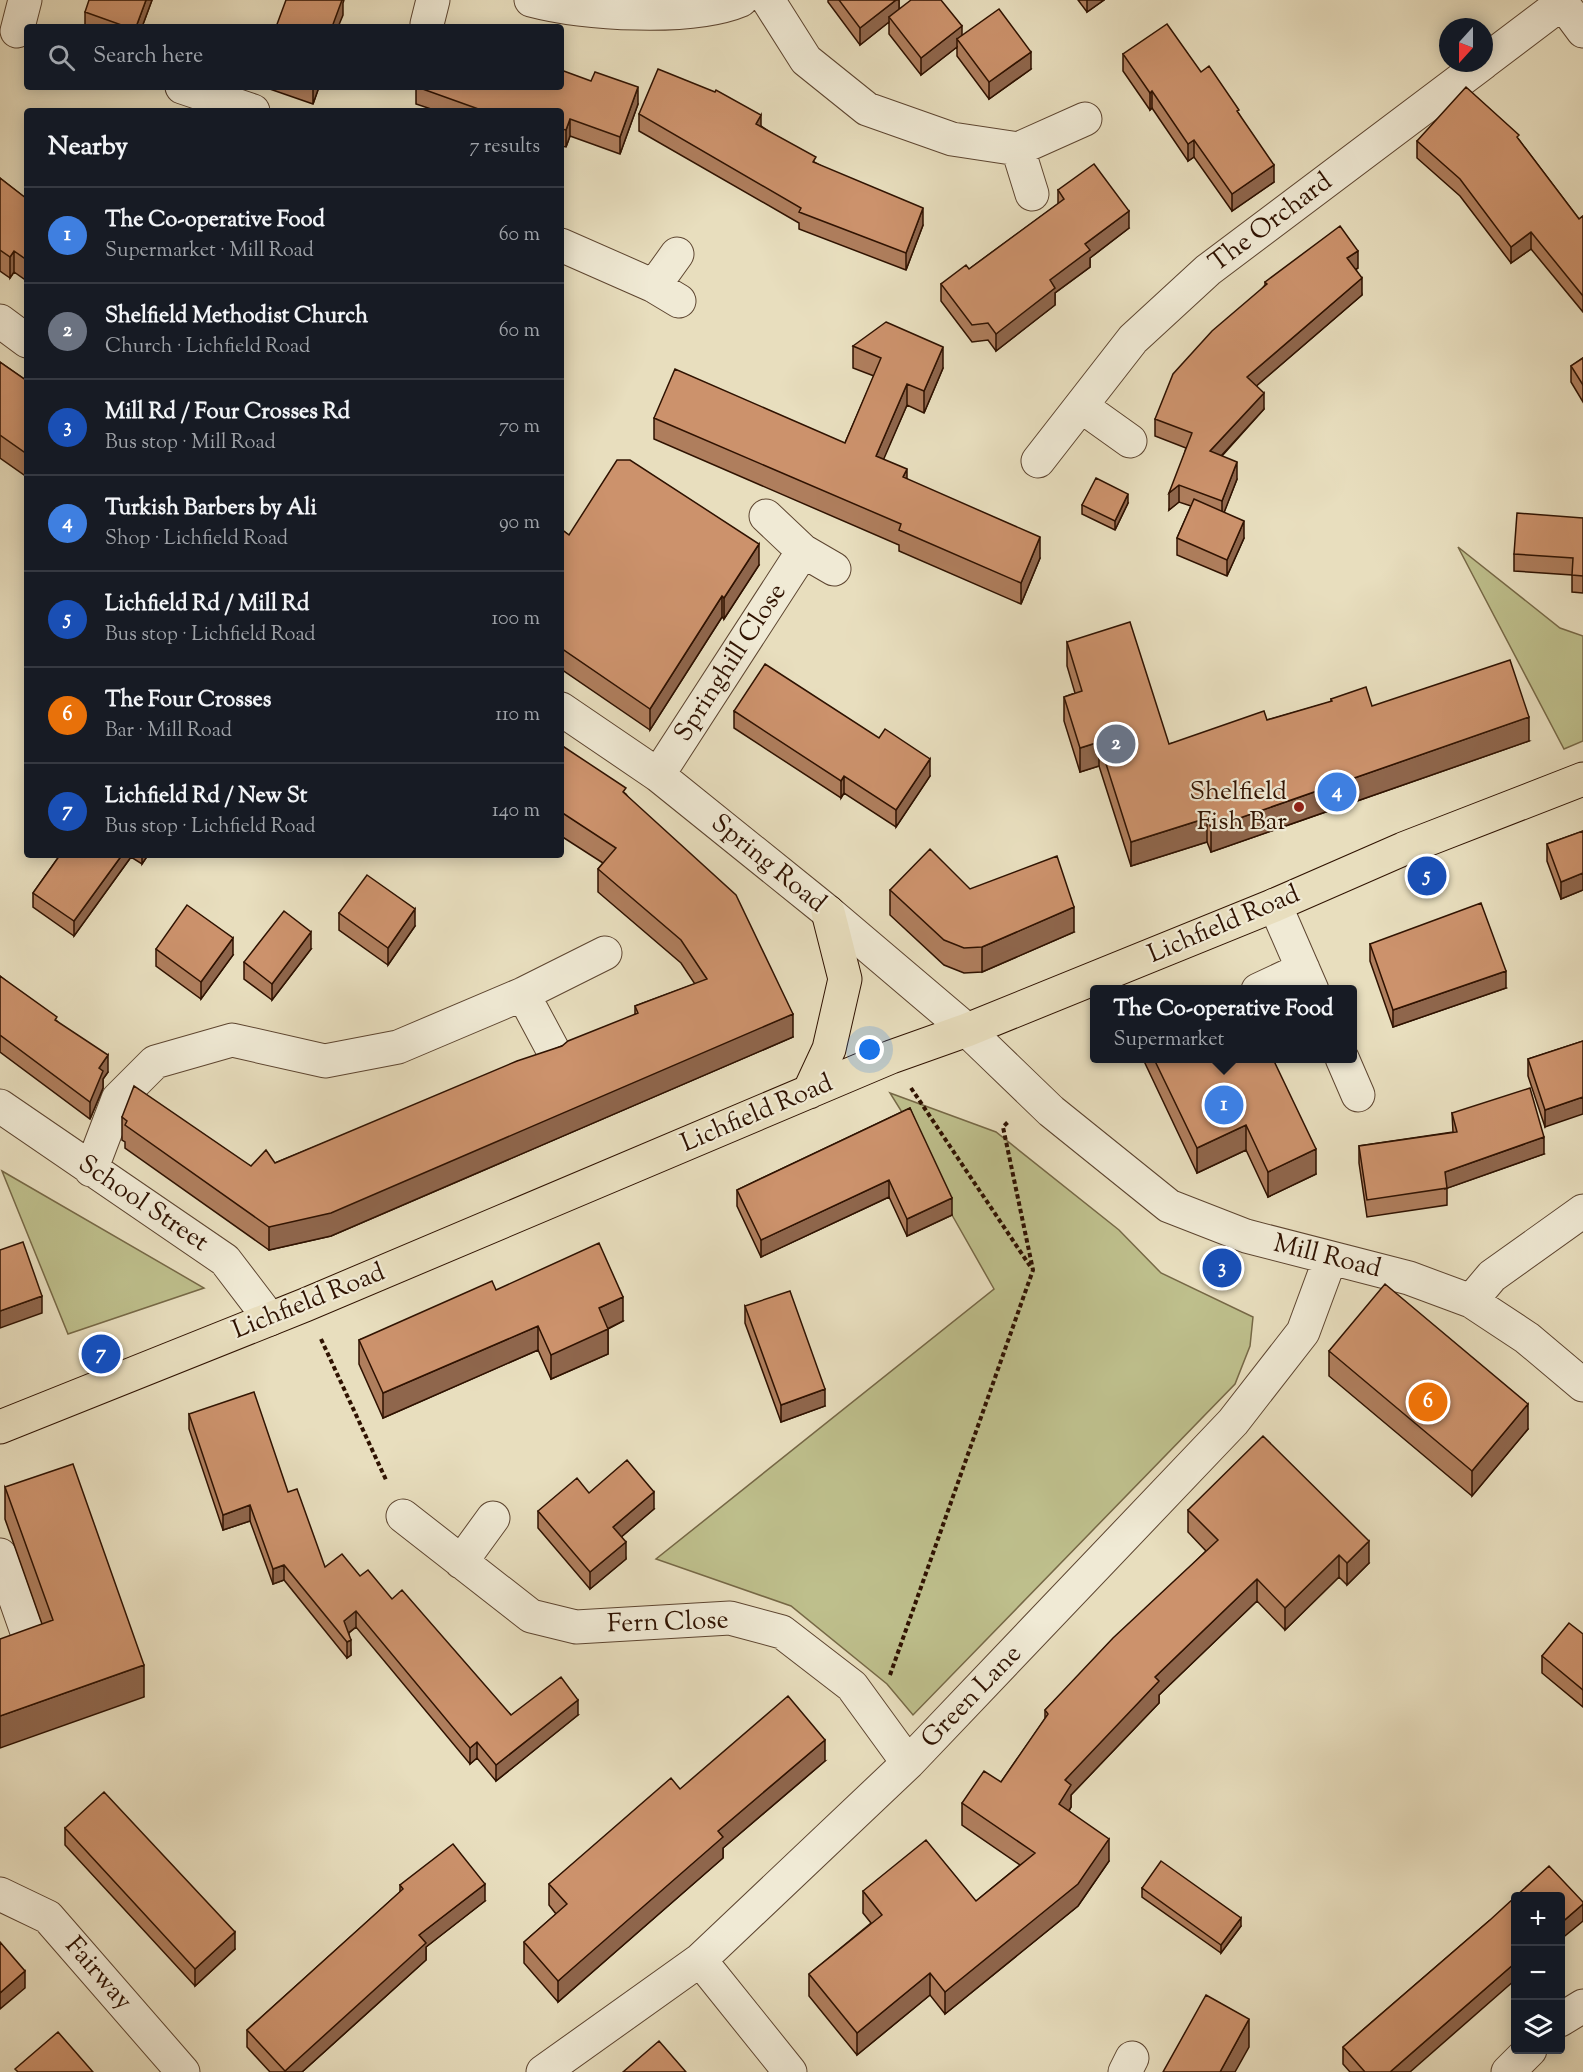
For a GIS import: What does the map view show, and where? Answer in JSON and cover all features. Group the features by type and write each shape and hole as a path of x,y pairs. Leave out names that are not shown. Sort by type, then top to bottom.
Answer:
{"highway":[{"name":"Lichfield Road","path":"0,1427 305,1305 891,1057 967,1030 1403,849 1583,779"},
{"path":"809,1092 829,1049 845,979 828,912"}],"street":[{"path":"15,30 25,0"},
{"path":"531,0 602,11 666,12 726,7 741,0"},
{"path":"768,0 806,60 867,110 952,139 1018,149 1085,119"},
{"path":"1561,2 1583,31"},
{"name":"The Orchard","path":"1493,55 1561,2"},
{"name":"The Orchard","path":"1038,461 1133,339 1208,270 1471,72"},
{"path":"191,90 244,108"},
{"path":"1018,149 1032,194"},
{"path":"564,246 667,294 677,254"},
{"path":"0,321 24,339"},
{"path":"1081,406 1130,441"},
{"path":"766,516 803,551 834,569"},
{"name":"Springhill Close","path":"658,775 803,551"},
{"name":"Spring Road","path":"564,711 658,775 828,912 967,1030"},
{"path":"1275,904 1307,979 1280,985"},
{"path":"91,1170 118,1099 155,1062 232,1040 325,1061 398,1047 523,994 605,953"},
{"path":"523,994 554,1052"},
{"name":"Mill Road","path":"967,1030 1036,1097 1169,1206 1246,1236 1409,1278 1471,1301 1527,1338 1583,1385"},
{"path":"1344,1063 1358,1095"},
{"name":"School Street","path":"0,1107 225,1260 270,1319"},
{"path":"1471,1301 1492,1276 1583,1212"},
{"name":"Green Lane","path":"543,2072 700,1960 908,1763 1233,1422 1303,1332 1330,1259"},
{"name":"Fern Close","path":"403,1516 531,1616 576,1627 730,1618 782,1632 852,1686 908,1763"},
{"path":"461,1562 493,1518"},
{"path":"0,1555 26,1629"},
{"name":"Fairway","path":"0,1894 48,1917 183,2072"},
{"path":"700,1960 790,2072"},
{"path":"1565,2017 1583,2006"},
{"path":"1508,2072 1525,2054"}],"path":[{"path":"891,1057 1033,1270"},
{"path":"875,1718 1033,1270 1003,1127 1036,1097"},
{"path":"305,1305 403,1516"}],"green space":[{"path":"1458,547 1560,628 1583,636 1583,741 1564,749"},
{"path":"890,1093 996,1132 1119,1230 1161,1273 1253,1317 1250,1346 1235,1384 913,1715 887,1684 791,1606 656,1559 994,1289 952,1215 910,1125"},
{"path":"2,1171 204,1288 68,1334"}],"building":[{"path":"89,0 146,0 137,24 119,24 85,12"},
{"path":"286,0 342,0 333,24 277,24"},
{"path":"839,0 896,0 860,28"},
{"path":"911,0 941,0 962,26 921,58 889,17"},
{"path":"999,9 1031,52 989,82 957,39"},
{"path":"1167,24 1201,72 1209,66 1274,165 1232,194 1194,140 1188,144 1152,91 1150,93 1123,54"},
{"path":"658,69 715,92 716,90 761,115 756,124 816,157 813,162 923,208 906,253 799,212 801,208 639,114"},
{"path":"564,71 591,81 595,72 638,87 620,137 570,119 566,130 564,130 564,108 476,108 425,90 564,90"},
{"path":"1466,87 1519,135 1517,137 1579,219 1583,216 1583,296 1531,232 1511,247 1460,179 1417,141"},
{"path":"1094,164 1129,211 1085,244 1090,250 1050,280 1055,288 996,334 988,323 972,325 941,284 966,265 969,269 1064,199 1058,190"},
{"path":"0,178 24,197 24,258 14,251 10,257 0,250"},
{"path":"1340,226 1358,251 1347,258 1362,278 1247,377 1264,393 1210,451 1237,462 1222,501 1179,485 1169,493 1192,433 1155,419 1173,374 1212,331 1267,284 1265,282"},
{"path":"886,322 943,347 924,391 907,384 876,456 907,469 903,477 1040,537 1021,583 899,530 901,524 654,418 675,369 845,443 881,358 853,346"},
{"path":"1583,358 1583,385 1571,366"},
{"path":"0,362 24,379 24,452 0,435"},
{"path":"617,460 630,460 759,544 724,598 722,596 650,709 564,650 564,531 569,535"},
{"path":"1096,478 1128,494 1115,521 1082,505"},
{"path":"1194,499 1244,521 1227,560 1177,538"},
{"path":"1517,513 1583,518 1583,576 1572,575 1573,558 1514,554"},
{"path":"1130,622 1169,744 1264,711 1267,720 1332,701 1331,699 1366,687 1372,706 1510,660 1529,717 1211,828 1207,818 1131,842 1099,742 1080,748 1064,697 1082,691 1067,642"},
{"path":"765,664 879,738 885,729 930,759 896,810 844,776 841,781 734,711"},
{"path":"564,747 626,788 623,792 736,895 793,1014 331,1213 269,1227 125,1125 127,1121 122,1117 134,1086 251,1166 266,1150 275,1163 517,1061 562,1046 568,1041 638,1013 635,1006 707,979 681,940 598,869 616,848 564,814"},
{"path":"1583,831 1583,873 1561,882 1547,844"},
{"path":"930,849 970,889 1057,856 1074,907 982,947 964,948 944,940 890,890"},
{"path":"58,858 120,858 74,921 33,893"},
{"path":"367,875 415,909 388,948 339,913"},
{"path":"1481,903 1506,971 1393,1010 1370,944"},
{"path":"187,905 233,938 201,982 156,949"},
{"path":"284,911 311,932 272,984 244,962"},
{"path":"0,976 57,1017 55,1020 108,1055 99,1068 103,1071 90,1102 0,1035"},
{"path":"1583,1041 1583,1097 1545,1110 1528,1059"},
{"path":"1156,1063 1275,1063 1316,1149 1268,1172 1246,1125 1197,1148"},
{"path":"1530,1088 1544,1137 1445,1172 1447,1188 1367,1200 1359,1146 1457,1132 1452,1113"},
{"path":"910,1108 952,1198 907,1219 889,1180 761,1240 737,1190"},
{"path":"23,1242 42,1296 0,1311 0,1250"},
{"path":"599,1243 623,1297 599,1308 608,1329 551,1355 538,1326 383,1393 359,1340 492,1281 496,1290"},
{"path":"1385,1284 1528,1404 1472,1471 1329,1351"},
{"path":"790,1291 825,1389 781,1405 745,1306"},
{"path":"254,1392 288,1492 297,1489 325,1567 342,1554 360,1576 368,1570 392,1599 402,1590 511,1715 561,1677 578,1700 496,1765 477,1742 470,1748 356,1611 344,1621 351,1640 347,1642 284,1565 273,1569 250,1505 223,1515 189,1414"},
{"path":"1263,1436 1369,1541 1347,1563 1339,1555 1285,1608 1257,1579 1155,1677 1159,1681 1065,1780 1071,1785 1059,1804 1109,1839 1078,1884 945,1992 930,1973 857,2033 809,1974 882,1915 863,1891 926,1840 976,1901 1035,1853 962,1803 984,1771 1001,1782 1048,1714 1045,1710 1113,1638 1218,1540 1188,1510"},
{"path":"627,1460 654,1492 613,1527 626,1542 590,1572 538,1511 577,1478 589,1493"},
{"path":"73,1464 144,1665 0,1716 0,1639 53,1620 5,1487"},
{"path":"1569,1623 1583,1634 1583,1690 1542,1656"},
{"path":"788,1696 825,1740 718,1831 723,1837 558,1981 524,1942 567,1904 549,1884 671,1778 680,1789"},
{"path":"104,1792 235,1932 195,1969 65,1828"},
{"path":"453,1844 485,1884 419,1935 426,1943 285,2071 247,2030 403,1889 400,1885"},
{"path":"1161,1861 1241,1918 1221,1945 1142,1888"},
{"path":"1549,1866 1583,1904 1565,1920 1565,1892 1520,1892"},
{"path":"1511,1901 1511,1966 1390,2072 1365,2072 1343,2047"},
{"path":"0,1942 25,1971 0,1993"},
{"path":"1206,1995 1249,2019 1220,2072 1163,2072"},
{"path":"58,2032 93,2072 18,2072 15,2069"},
{"path":"659,2041 686,2072 623,2072"}],"place":[{"name":"Shelfield Methodist Church","path":"1116,744"},
{"name":"Turkish Barbers by Ali","path":"1337,792"},
{"name":"Shelfield Fish Bar","path":"1299,807"},
{"name":"Lichfield Rd / Mill Rd","path":"1427,876"},
{"name":"The Co-operative Food","path":"1224,1105"},
{"name":"Mill Rd / Four Crosses Rd","path":"1222,1268"},
{"name":"Lichfield Rd / New St","path":"101,1354"},
{"name":"The Four Crosses","path":"1428,1402"}]}
